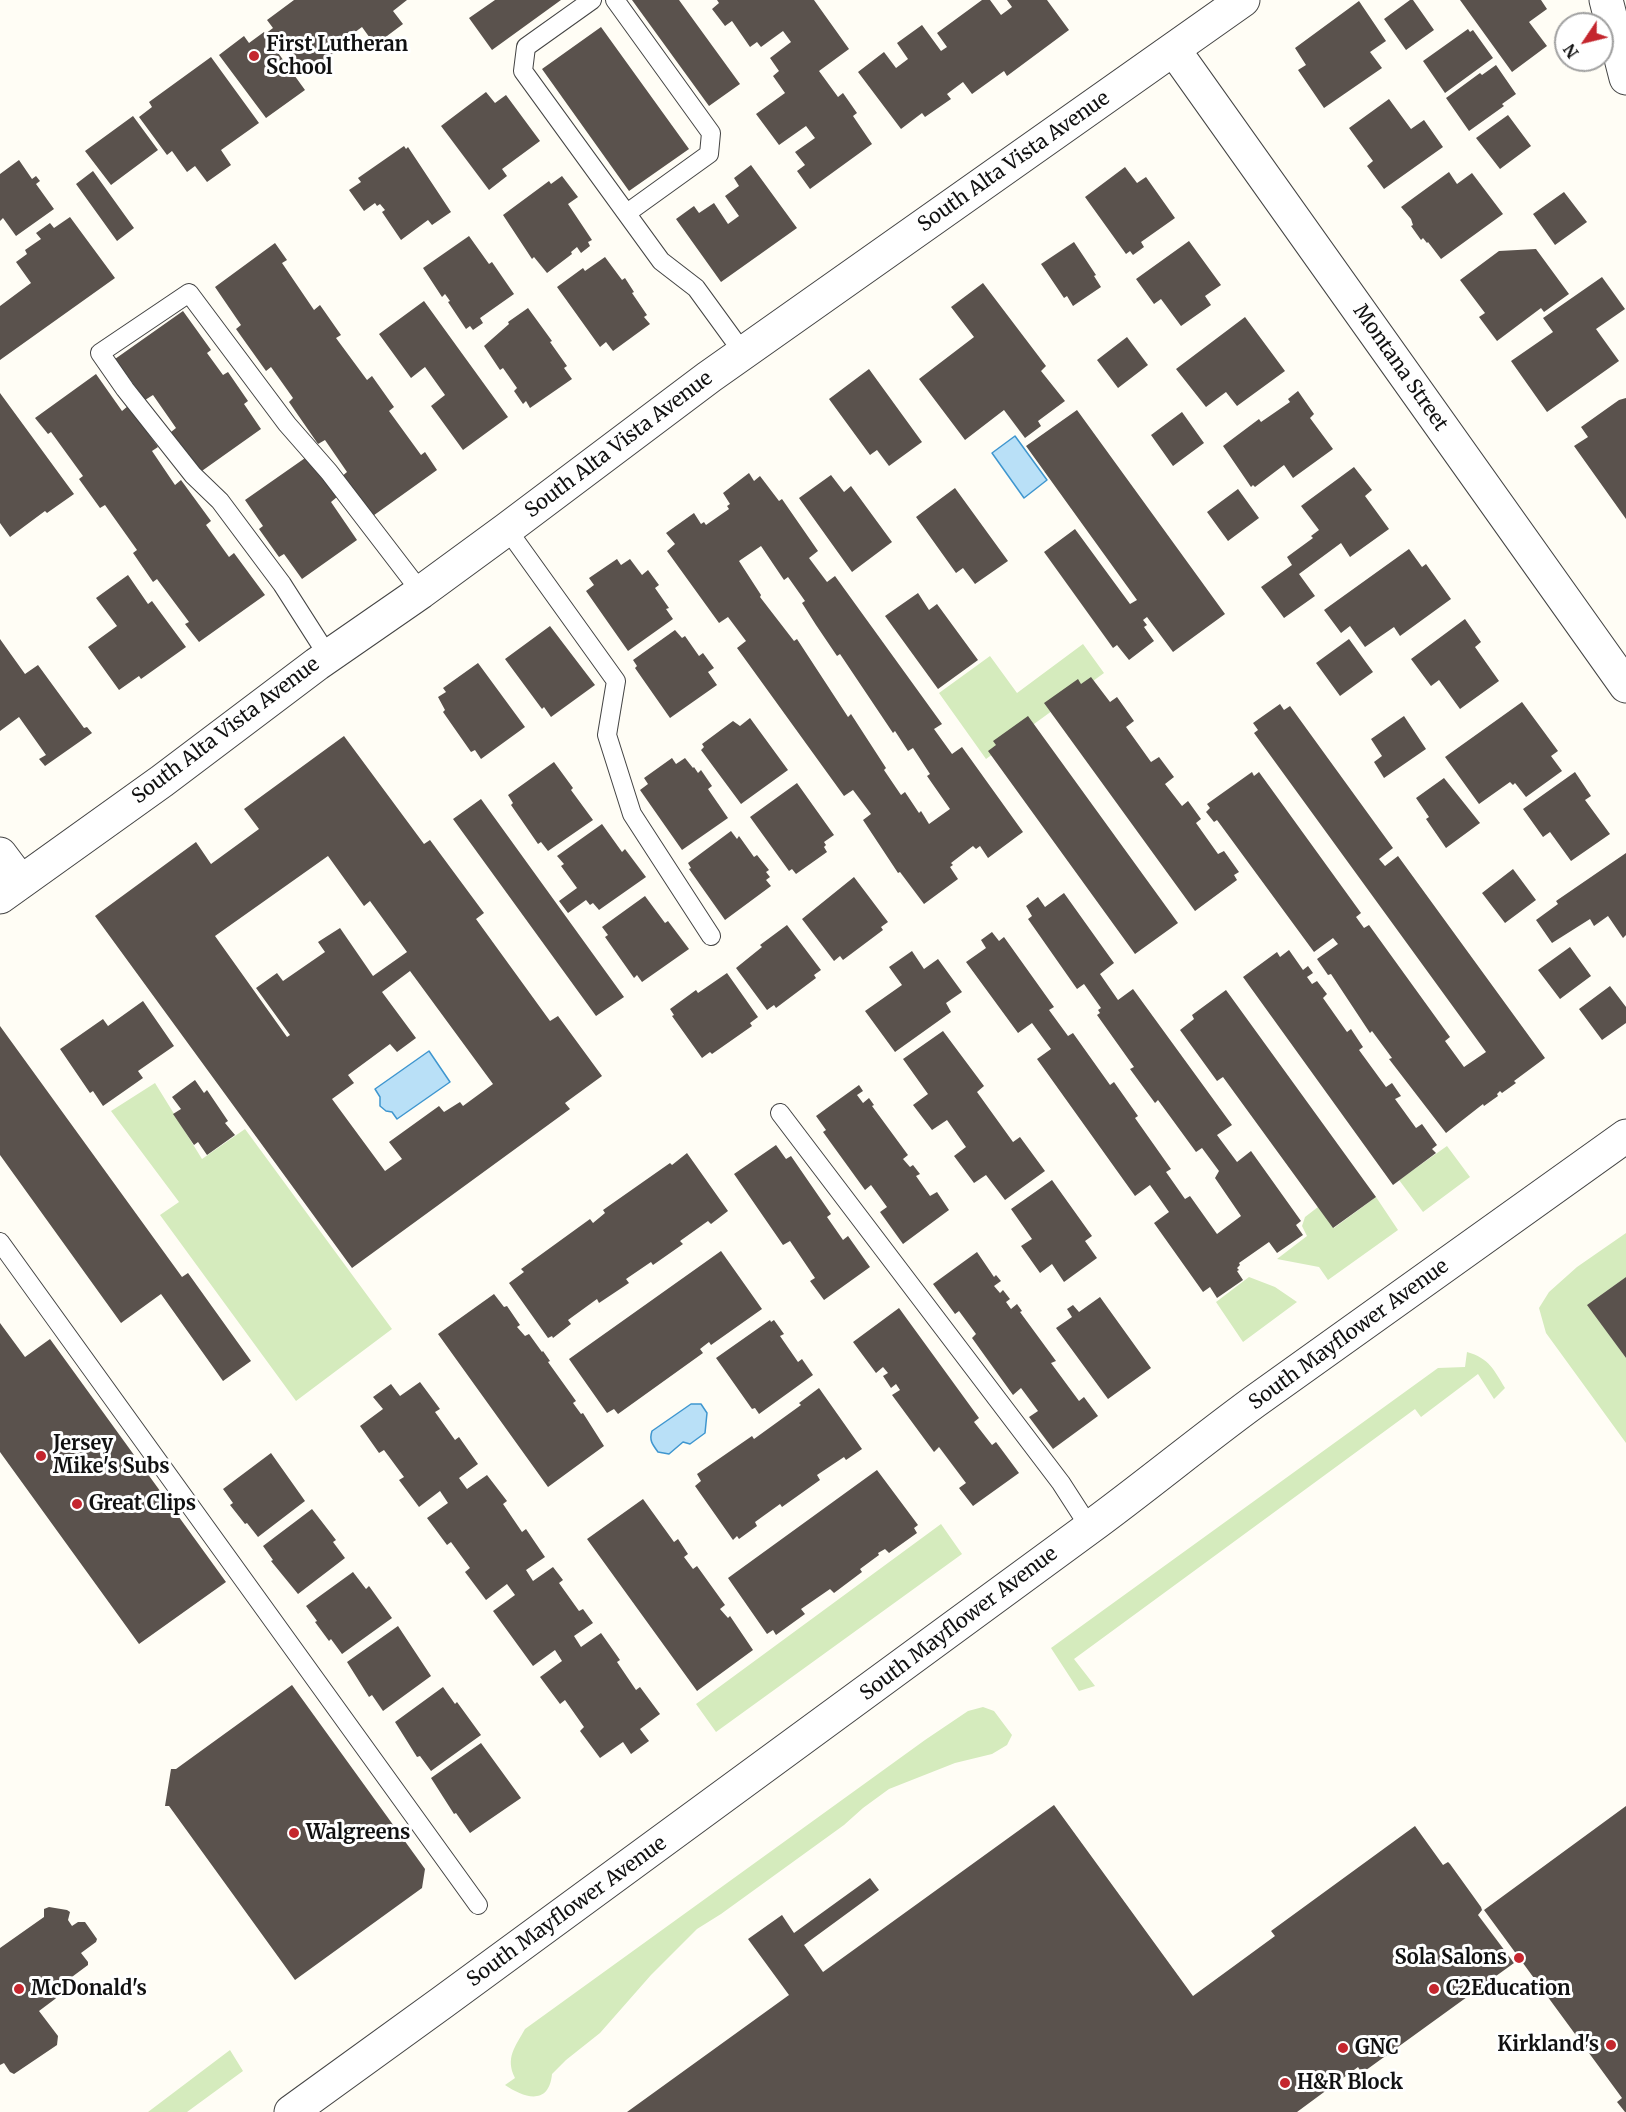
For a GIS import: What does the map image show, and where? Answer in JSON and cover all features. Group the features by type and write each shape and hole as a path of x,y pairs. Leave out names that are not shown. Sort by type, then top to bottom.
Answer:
{"street":[{"name":"South Alta Vista Avenue","path":"10,890 162,781 328,656 507,529 710,377 1243,0"},
{"path":"1606,0 1626,78"},
{"name":"Montana Street","path":"1174,50 1626,686"},
{"path":"0,854 10,890"},
{"name":"South Mayflower Avenue","path":"291,2112 516,1950 641,1856 741,1786 1090,1528 1250,1405 1626,1136"}],"lane":[{"path":"592,0 526,47 523,71 661,261 696,288 744,354"},
{"path":"615,0 711,133 709,154 627,213"},
{"path":"328,656 282,584 226,510 192,475 125,389 100,352 189,293 287,424 329,472 421,592"},
{"path":"507,529 616,681 607,735 632,814 711,936"},
{"path":"780,1113 1061,1483 1090,1528"},
{"path":"0,1242 478,1905"}],"green space":[{"path":"1083,644 1104,673 986,759 939,693 990,656 1017,693"},
{"path":"155,1083 202,1159 245,1129 392,1329 296,1401 160,1215 179,1202 111,1111"},
{"path":"1447,1146 1470,1177 1423,1212 1399,1180"},
{"path":"1376,1197 1398,1230 1328,1280 1319,1267 1277,1259 1307,1236 1302,1226 1305,1217 1318,1207 1334,1228"},
{"path":"1626,1233 1626,1277 1588,1305 1626,1358 1626,1443 1546,1333 1539,1308 1549,1292 1577,1267"},
{"path":"1249,1277 1275,1287 1297,1302 1243,1342 1216,1302"},
{"path":"1467,1352 1486,1361 1505,1388 1494,1399 1478,1374 1421,1417 1415,1409 1074,1659 1095,1686 1079,1691 1051,1648 1438,1368 1465,1367"},
{"path":"941,1524 962,1554 716,1732 696,1704"},
{"path":"983,1707 994,1711 1012,1735 1007,1745 992,1754 955,1763 889,1789 844,1825 697,1929 651,1975 600,2033 552,2074 550,2084 541,2095 527,2096 505,2085 515,2078 511,2064 512,2053 525,2029 925,1740 968,1711"},
{"path":"230,2050 243,2071 187,2112 148,2112"}],"water":[{"path":"1015,436 1047,480 1024,498 992,453"},
{"path":"429,1051 450,1082 397,1119 392,1112 380,1106 380,1097 375,1089"},
{"path":"691,1404 701,1404 707,1413 705,1433 690,1444 683,1442 669,1454 658,1452 652,1442 652,1431"}],"building":[{"path":"294,0 407,0 393,11 403,24 375,45 362,27 333,48 335,52 307,73 285,44 276,50 305,90 266,118 219,55 244,36 249,43 264,32 265,34 273,28 267,20"},
{"path":"495,0 561,0 492,50 469,18"},
{"path":"632,0 679,0 740,84 709,106"},
{"path":"717,0 814,0 849,49 819,71 838,97 843,93 857,113 853,116 872,144 810,189 797,171 805,165 795,152 815,138 806,126 779,145 756,114 785,93 773,76 779,71 770,58 791,42 783,31 761,47 757,42 750,47 732,21 725,26 712,9 719,3"},
{"path":"982,0 990,0 1001,15 1012,7 1007,0 1047,0 1069,30 1007,76 1004,71 972,94 963,82 947,94 951,99 925,117 922,113 901,129 858,72 884,52 896,68 908,59 897,43 922,25 941,51 947,47 937,33"},
{"path":"1413,0 1434,30 1406,50 1384,19"},
{"path":"1460,0 1541,0 1547,9 1529,22 1547,46 1512,72"},
{"path":"1359,1 1386,41 1370,52 1382,68 1324,108 1298,70 1306,65 1295,48"},
{"path":"601,27 689,149 629,191 542,69"},
{"path":"1468,29 1470,32 1473,30 1493,58 1445,93 1423,61"},
{"path":"211,57 259,123 221,150 231,165 207,182 195,166 187,172 172,151 167,155 139,117 152,107 149,102"},
{"path":"1496,65 1516,94 1502,104 1504,106 1469,131 1446,98 1480,73 1482,75"},
{"path":"486,92 495,103 506,95 540,141 502,169 507,176 489,190 441,126"},
{"path":"1389,99 1411,129 1424,120 1443,147 1384,189 1367,166 1373,161 1349,128"},
{"path":"1508,115 1531,146 1500,169 1476,138"},
{"path":"133,116 158,150 111,185 85,151"},
{"path":"404,146 406,149 408,147 451,212 432,225 428,220 401,240 382,212 385,210 380,204 377,206 375,203 364,211 349,190 361,182 358,178"},
{"path":"19,160 32,179 36,176 40,181 36,184 54,209 16,236 3,218 0,221 0,174"},
{"path":"751,165 797,228 721,282 676,219 694,206 699,213 714,203 728,224 739,216 725,196 739,186 734,178"},
{"path":"1125,167 1137,183 1146,177 1175,218 1141,242 1144,247 1133,255 1130,251 1126,254 1085,197"},
{"path":"93,171 134,228 117,241 76,184"},
{"path":"1449,172 1457,184 1472,173 1503,214 1441,259 1428,242 1423,238 1421,240 1411,226 1413,225 1411,219 1401,207"},
{"path":"562,176 578,197 568,204 592,240 588,242 590,246 581,253 577,247 571,252 572,254 547,273 534,257 532,259 503,215 549,181 551,184"},
{"path":"1564,192 1587,222 1555,245 1533,214"},
{"path":"70,217 115,278 0,360 0,306 31,283 16,262 27,254 25,250 41,239 36,233 50,223 54,228"},
{"path":"469,236 489,264 492,262 514,294 480,318 483,323 473,330 470,326 466,329 448,302 450,301 445,294 442,297 423,268"},
{"path":"1189,241 1221,285 1205,296 1211,305 1181,326 1161,299 1154,304 1136,279"},
{"path":"1074,242 1096,275 1094,276 1101,287 1073,306 1067,296 1064,298 1041,264"},
{"path":"275,243 287,260 282,263 314,310 320,305 341,335 336,338 367,380 372,376 394,407 389,411 421,455 425,452 437,470 370,518 341,477 347,472 325,440 318,444 289,402 293,398 271,367 266,371 236,329 241,325 215,287"},
{"path":"1536,249 1569,294 1544,312 1541,308 1497,341 1479,317 1485,313 1460,280 1499,251"},
{"path":"605,257 622,280 625,278 647,315 644,317 650,324 613,351 606,342 600,347 557,287 583,268 585,271"},
{"path":"1602,277 1625,309 1596,329 1619,361 1547,412 1511,361 1553,332 1543,318"},
{"path":"983,283 1046,366 1041,371 1065,401 1038,421 1041,426 1025,438 1004,410 965,440 919,379 974,337 951,307"},
{"path":"424,301 508,417 463,450 431,406 445,395 425,367 411,378 379,334"},
{"path":"528,308 552,341 550,342 567,366 564,368 572,379 530,408 526,401 523,404 514,391 517,388 503,368 500,370 484,346 509,324 508,322"},
{"path":"183,311 211,350 207,353 223,375 228,372 248,401 244,404 261,429 199,473 171,432 176,428 153,395 145,400 115,359"},
{"path":"1245,317 1285,371 1237,406 1226,392 1206,407 1176,369"},
{"path":"1127,337 1148,365 1118,388 1097,360"},
{"path":"869,369 922,442 889,466 877,450 870,455 829,399"},
{"path":"96,374 122,411 128,406 158,447 152,451 175,485 181,480 211,521 206,525 229,557 234,553 265,595 199,642 185,624 189,622 157,579 153,582 133,553 137,550 105,505 100,508 79,479 83,476 51,432 48,434 35,418"},
{"path":"1298,391 1314,414 1310,418 1333,449 1293,478 1284,465 1255,487 1253,485 1251,487 1223,446 1259,419 1261,422 1290,402 1288,399"},
{"path":"0,393 74,494 47,513 45,511 10,537 0,523"},
{"path":"1626,398 1626,519 1574,446 1588,437 1581,427 1619,400"},
{"path":"1077,410 1225,614 1173,652 1147,617 1143,620 1147,625 1144,627 1154,641 1129,660 1117,645 1113,648 1044,552 1075,529 1130,604 1137,600 1026,446"},
{"path":"1182,412 1204,443 1173,466 1151,435"},
{"path":"308,456 337,497 331,502 357,540 302,579 284,554 279,557 259,529 263,526 245,500"},
{"path":"1354,467 1372,490 1365,496 1389,529 1350,557 1341,543 1299,574 1315,596 1284,618 1261,587 1292,565 1287,557 1313,538 1311,536 1319,530 1301,506"},
{"path":"749,473 754,481 760,476 779,501 782,499 818,551 809,558 827,582 835,576 942,724 934,729 952,754 962,747 1023,832 988,858 980,846 976,849 973,846 951,863 953,865 950,867 958,879 924,904 900,872 898,873 863,820 871,814 853,790 844,796 737,648 746,641 728,617 719,623 667,551 675,544 666,533 694,513 701,524 704,522 706,525 729,509 727,506 730,504 723,493","holes":["761,546 784,580 788,577 805,601 802,603 837,656 840,654 893,733 895,731 908,751 913,748 930,774 927,776 950,809 929,824 905,792 901,795 851,714 848,717 797,639 794,641 760,597 761,595 739,561"]},
{"path":"831,475 844,492 851,486 892,542 852,572 799,498"},
{"path":"955,488 1008,561 975,584 963,568 956,573 916,517"},
{"path":"1238,489 1259,518 1228,541 1207,512"},
{"path":"1409,549 1422,567 1426,564 1451,599 1400,636 1394,627 1365,647 1350,626 1341,633 1324,610"},
{"path":"617,559 621,565 630,559 642,575 648,570 659,585 655,588 669,608 666,609 673,619 628,651 586,591 594,585 589,578"},
{"path":"128,575 148,604 152,601 186,647 141,679 139,676 119,690 88,647 117,626 96,598"},
{"path":"918,593 929,610 937,604 978,660 938,689 885,616"},
{"path":"1465,619 1481,642 1475,647 1499,681 1460,709 1439,680 1431,686 1411,659"},
{"path":"550,626 595,685 551,717 544,707 542,709 505,659"},
{"path":"675,630 682,638 685,636 699,656 703,653 714,668 708,672 717,685 670,718 635,668 637,666 633,660"},
{"path":"0,639 25,674 38,665 84,728 87,727 92,733 45,766 39,759 46,755 19,717 0,731"},
{"path":"1349,639 1373,672 1340,696 1316,663"},
{"path":"478,663 525,727 481,759 475,750 471,752 443,712 445,710 438,697 446,692 443,688"},
{"path":"1091,677 1110,702 1117,697 1134,721 1126,727 1151,762 1159,757 1174,777 1165,784 1182,806 1188,801 1201,819 1196,823 1218,854 1224,851 1239,872 1234,875 1237,880 1195,911 1044,703 1078,679 1081,684"},
{"path":"1522,702 1558,751 1551,756 1562,771 1526,797 1515,783 1513,785 1510,782 1479,804 1445,757"},
{"path":"1280,704 1284,710 1290,706 1393,848 1379,859 1385,866 1398,856 1545,1058 1514,1081 1516,1083 1502,1093 1500,1091 1498,1096 1484,1106 1483,1104 1446,1133 1389,1059 1392,1058 1372,1031 1370,1033 1331,974 1328,975 1317,959 1338,944 1333,938 1314,952 1217,820 1214,822 1206,812 1210,808 1207,804 1252,772 1254,776 1259,772 1361,913 1356,917 1364,928 1369,925 1450,1037 1445,1041 1464,1067 1486,1052 1254,733 1258,730 1253,723"},
{"path":"1028,716 1178,923 1135,954 988,751 996,745 993,741"},
{"path":"1404,716 1426,749 1384,778 1374,762 1382,756 1371,739"},
{"path":"750,718 788,770 741,804 701,750 704,747 702,744 733,721 740,726"},
{"path":"344,736 424,844 430,840 484,913 476,919 550,1021 558,1016 602,1076 565,1103 570,1109 352,1268 95,916 196,842 211,864 259,829 244,809","holes":["328,856 364,906 370,901 407,952 373,976 340,928 318,942 325,952 283,981 277,973 256,988 290,1035 287,1037 215,936","410,971 493,1084 463,1106 460,1102 444,1112 439,1106 389,1142 402,1159 385,1171 332,1099 354,1083 348,1075 390,1044 397,1052 416,1038 382,992"]},
{"path":"672,758 676,764 685,758 698,773 701,770 712,786 708,789 728,818 682,850 640,790 648,784 644,778"},
{"path":"554,762 593,820 548,851 541,842 538,844 511,805 513,803 508,795"},
{"path":"1575,772 1591,796 1585,800 1610,834 1571,861 1550,832 1543,837 1523,809"},
{"path":"1444,778 1480,823 1446,848 1426,819 1429,817 1416,798"},
{"path":"797,783 834,835 824,842 827,852 796,874 792,869 789,871 750,817"},
{"path":"481,799 624,997 596,1016 453,819"},
{"path":"602,824 622,852 625,849 646,877 599,910 593,903 590,905 586,900 568,913 559,901 577,888 561,866 564,864 557,856"},
{"path":"731,831 737,839 739,836 754,857 757,855 769,870 766,872 770,877 766,880 771,886 725,920 689,869 691,868 688,863"},
{"path":"1626,853 1626,935 1623,938 1608,916 1594,926 1590,919 1552,943 1536,920 1558,904 1556,901"},
{"path":"1513,869 1536,900 1505,923 1482,893"},
{"path":"854,877 888,922 881,927 883,930 843,960 840,956 834,961 802,919"},
{"path":"1064,893 1114,963 1100,974 1118,1000 1133,989 1232,1125 1217,1135 1237,1162 1251,1151 1301,1221 1296,1225 1303,1235 1277,1253 1269,1242 1239,1263 1237,1271 1243,1280 1217,1298 1210,1287 1203,1292 1154,1223 1169,1212 1150,1185 1135,1196 1037,1059 1051,1049 1032,1023 1018,1033 966,962 986,948 981,940 992,932 999,941 1004,937 1054,1007 1049,1010 1068,1036 1073,1033 1110,1085 1114,1082 1138,1116 1135,1118 1171,1169 1166,1172 1185,1199 1190,1196 1217,1234 1241,1216 1215,1178 1219,1171 1202,1148 1196,1152 1158,1100 1155,1103 1130,1069 1134,1067 1097,1015 1101,1008 1084,984 1077,989 1028,919 1032,916 1026,906 1038,897 1045,907"},
{"path":"645,896 665,923 668,921 689,949 642,982 637,975 634,978 605,937 608,935 602,927"},
{"path":"787,925 821,970 814,975 816,978 776,1008 774,1005 767,1010 736,968 762,947 760,945"},
{"path":"1570,947 1591,976 1560,999 1538,970"},
{"path":"1289,950 1303,970 1308,966 1313,973 1307,977 1312,984 1317,981 1327,994 1323,998 1347,1032 1351,1029 1363,1047 1359,1050 1386,1087 1392,1083 1401,1096 1395,1099 1416,1128 1422,1124 1437,1145 1432,1149 1436,1153 1393,1185 1243,977 1277,952 1280,957"},
{"path":"912,951 924,969 938,959 962,992 946,1003 951,1012 895,1052 865,1011 902,985 889,967"},
{"path":"727,973 758,1017 750,1023 752,1026 712,1054 710,1052 702,1058 672,1016 674,1015 670,1009 696,990 698,993"},
{"path":"1610,986 1626,1007 1626,1023 1602,1040 1579,1009"},
{"path":"1226,990 1376,1197 1333,1228 1223,1077 1217,1081 1180,1030 1194,1019 1192,1015"},
{"path":"143,1001 174,1046 138,1071 143,1078 103,1106 93,1091 90,1093 60,1049 103,1019 108,1026"},
{"path":"0,1026 182,1277 188,1273 251,1361 223,1381 161,1294 121,1323 0,1155"},
{"path":"943,1031 984,1086 977,1092 1013,1142 1020,1137 1045,1171 1005,1200 986,1175 974,1183 954,1156 966,1147 947,1120 932,1130 913,1105 928,1094 903,1059"},
{"path":"195,1080 204,1093 207,1090 228,1121 225,1123 235,1135 207,1155 198,1142 194,1145 173,1114 181,1109 172,1097"},
{"path":"859,1085 863,1091 857,1095 863,1103 869,1098 874,1105 872,1106 908,1155 903,1159 910,1167 913,1165 920,1174 916,1176 930,1196 937,1192 949,1210 903,1244 880,1212 887,1207 871,1185 865,1190 823,1132 826,1130 816,1116"},
{"path":"776,1145 786,1159 791,1156 831,1214 827,1217 843,1240 848,1236 870,1267 824,1300 810,1281 815,1278 790,1241 783,1245 734,1174"},
{"path":"687,1153 728,1211 711,1224 708,1221 680,1241 683,1244 653,1265 651,1262 626,1279 629,1283 599,1303 597,1299 568,1320 571,1324 553,1338 552,1336 548,1338 509,1283 524,1272 521,1269 590,1219 593,1223 605,1213 603,1210"},
{"path":"1052,1180 1092,1236 1085,1241 1097,1258 1064,1282 1052,1264 1040,1273 1021,1246 1032,1239 1011,1209"},
{"path":"721,1251 762,1309 711,1345 709,1342 700,1349 703,1353 618,1414 614,1409 607,1413 569,1359"},
{"path":"977,1252 994,1277 996,1275 1001,1281 994,1286 1000,1293 1003,1290 1010,1299 1006,1302 1011,1309 1017,1304 1022,1311 1020,1312 1056,1361 1051,1363 1079,1401 1084,1397 1098,1416 1053,1449 1029,1417 1038,1411 1021,1388 1013,1395 972,1338 976,1334 959,1311 955,1314 933,1284"},
{"path":"1626,1277 1626,1358 1587,1305"},
{"path":"494,1294 504,1307 507,1306 520,1325 517,1327 525,1336 529,1334 543,1351 550,1361 548,1362 576,1401 573,1403 581,1414 583,1413 604,1446 548,1487 438,1334"},
{"path":"1100,1297 1151,1368 1108,1399 1056,1328 1072,1317 1067,1309 1073,1305 1079,1312"},
{"path":"899,1308 979,1418 974,1422 992,1445 996,1442 1019,1473 973,1506 959,1488 966,1483 939,1447 934,1452 892,1395 900,1390 896,1384 891,1388 883,1376 888,1373 883,1367 876,1373 853,1342"},
{"path":"770,1320 771,1322 774,1320 784,1334 780,1336 798,1362 802,1359 813,1375 759,1414 755,1408 752,1409 716,1358"},
{"path":"0,1323 25,1357 50,1339 226,1582 139,1644 0,1452"},
{"path":"420,1382 440,1409 435,1412 455,1440 459,1437 478,1464 459,1478 467,1489 487,1475 507,1501 503,1504 522,1532 526,1529 545,1557 526,1570 533,1581 553,1567 563,1580 559,1583 579,1611 583,1609 593,1623 574,1636 581,1647 601,1633 620,1660 617,1662 636,1690 640,1687 660,1714 640,1729 649,1741 631,1754 623,1742 600,1758 580,1731 584,1727 565,1700 560,1704 540,1677 562,1661 555,1650 533,1666 493,1611 515,1595 507,1584 486,1600 465,1572 470,1568 451,1542 447,1545 427,1518 448,1503 440,1491 419,1507 399,1480 404,1477 384,1450 379,1453 360,1426 383,1409 373,1397 391,1384 400,1396"},
{"path":"819,1388 862,1449 846,1460 844,1457 817,1475 820,1480 782,1507 780,1504 755,1522 757,1526 739,1539 737,1536 733,1540 695,1486 701,1481 697,1474 752,1436 754,1439 801,1405 799,1403"},
{"path":"271,1453 305,1501 258,1537 230,1505 233,1503 223,1489"},
{"path":"877,1470 918,1525 914,1528 917,1533 889,1553 885,1549 878,1553 879,1555 860,1569 862,1572 834,1593 830,1589 801,1609 805,1614 776,1635 773,1630 767,1634 728,1578"},
{"path":"643,1499 674,1542 678,1539 688,1554 684,1557 693,1569 697,1566 725,1605 720,1609 728,1618 730,1616 753,1650 697,1691 587,1539"},
{"path":"312,1509 336,1540 333,1542 345,1558 298,1594 271,1561 273,1560 263,1546"},
{"path":"353,1572 366,1589 369,1586 392,1618 342,1654 331,1639 329,1641 306,1606"},
{"path":"398,1626 431,1676 383,1711 372,1695 369,1697 347,1662"},
{"path":"292,1685 425,1869 422,1888 295,1980 169,1806 165,1806 171,1769 176,1769"},
{"path":"443,1687 481,1735 431,1771 420,1756 417,1757 395,1722"},
{"path":"481,1743 521,1798 470,1833 456,1813 454,1814 431,1778"},
{"path":"1054,1805 1193,1996 1275,1936 1271,1931 1415,1826 1443,1865 1448,1862 1450,1864 1481,1907 1482,1910 1478,1915 1514,1963 1362,2073 1358,2067 1297,2112 627,2112 789,1995 748,1939 782,1915 794,1933 870,1878 879,1890 804,1945 823,1972"},
{"path":"1626,1806 1625,2112 1617,2102 1622,2098 1484,1910"},
{"path":"49,1907 70,1912 68,1920 72,1926 78,1922 85,1922 97,1939 81,1953 88,1965 53,1991 57,1997 39,2011 58,2036 57,2045 14,2074 4,2063 0,2065 0,1948 44,1917 44,1909"}],"place":[{"name":"First Lutheran School","path":"254,56"},
{"name":"Jersey Mike's Subs","path":"41,1456"},
{"name":"Great Clips","path":"77,1504"},
{"name":"Walgreens","path":"294,1833"},
{"name":"Sola Salons","path":"1519,1958"},
{"name":"McDonald's","path":"19,1989"},
{"name":"C2Education","path":"1434,1989"},
{"name":"Kirkland's","path":"1611,2045"},
{"name":"GNC","path":"1343,2048"},
{"name":"H&R Block","path":"1285,2083"}]}
